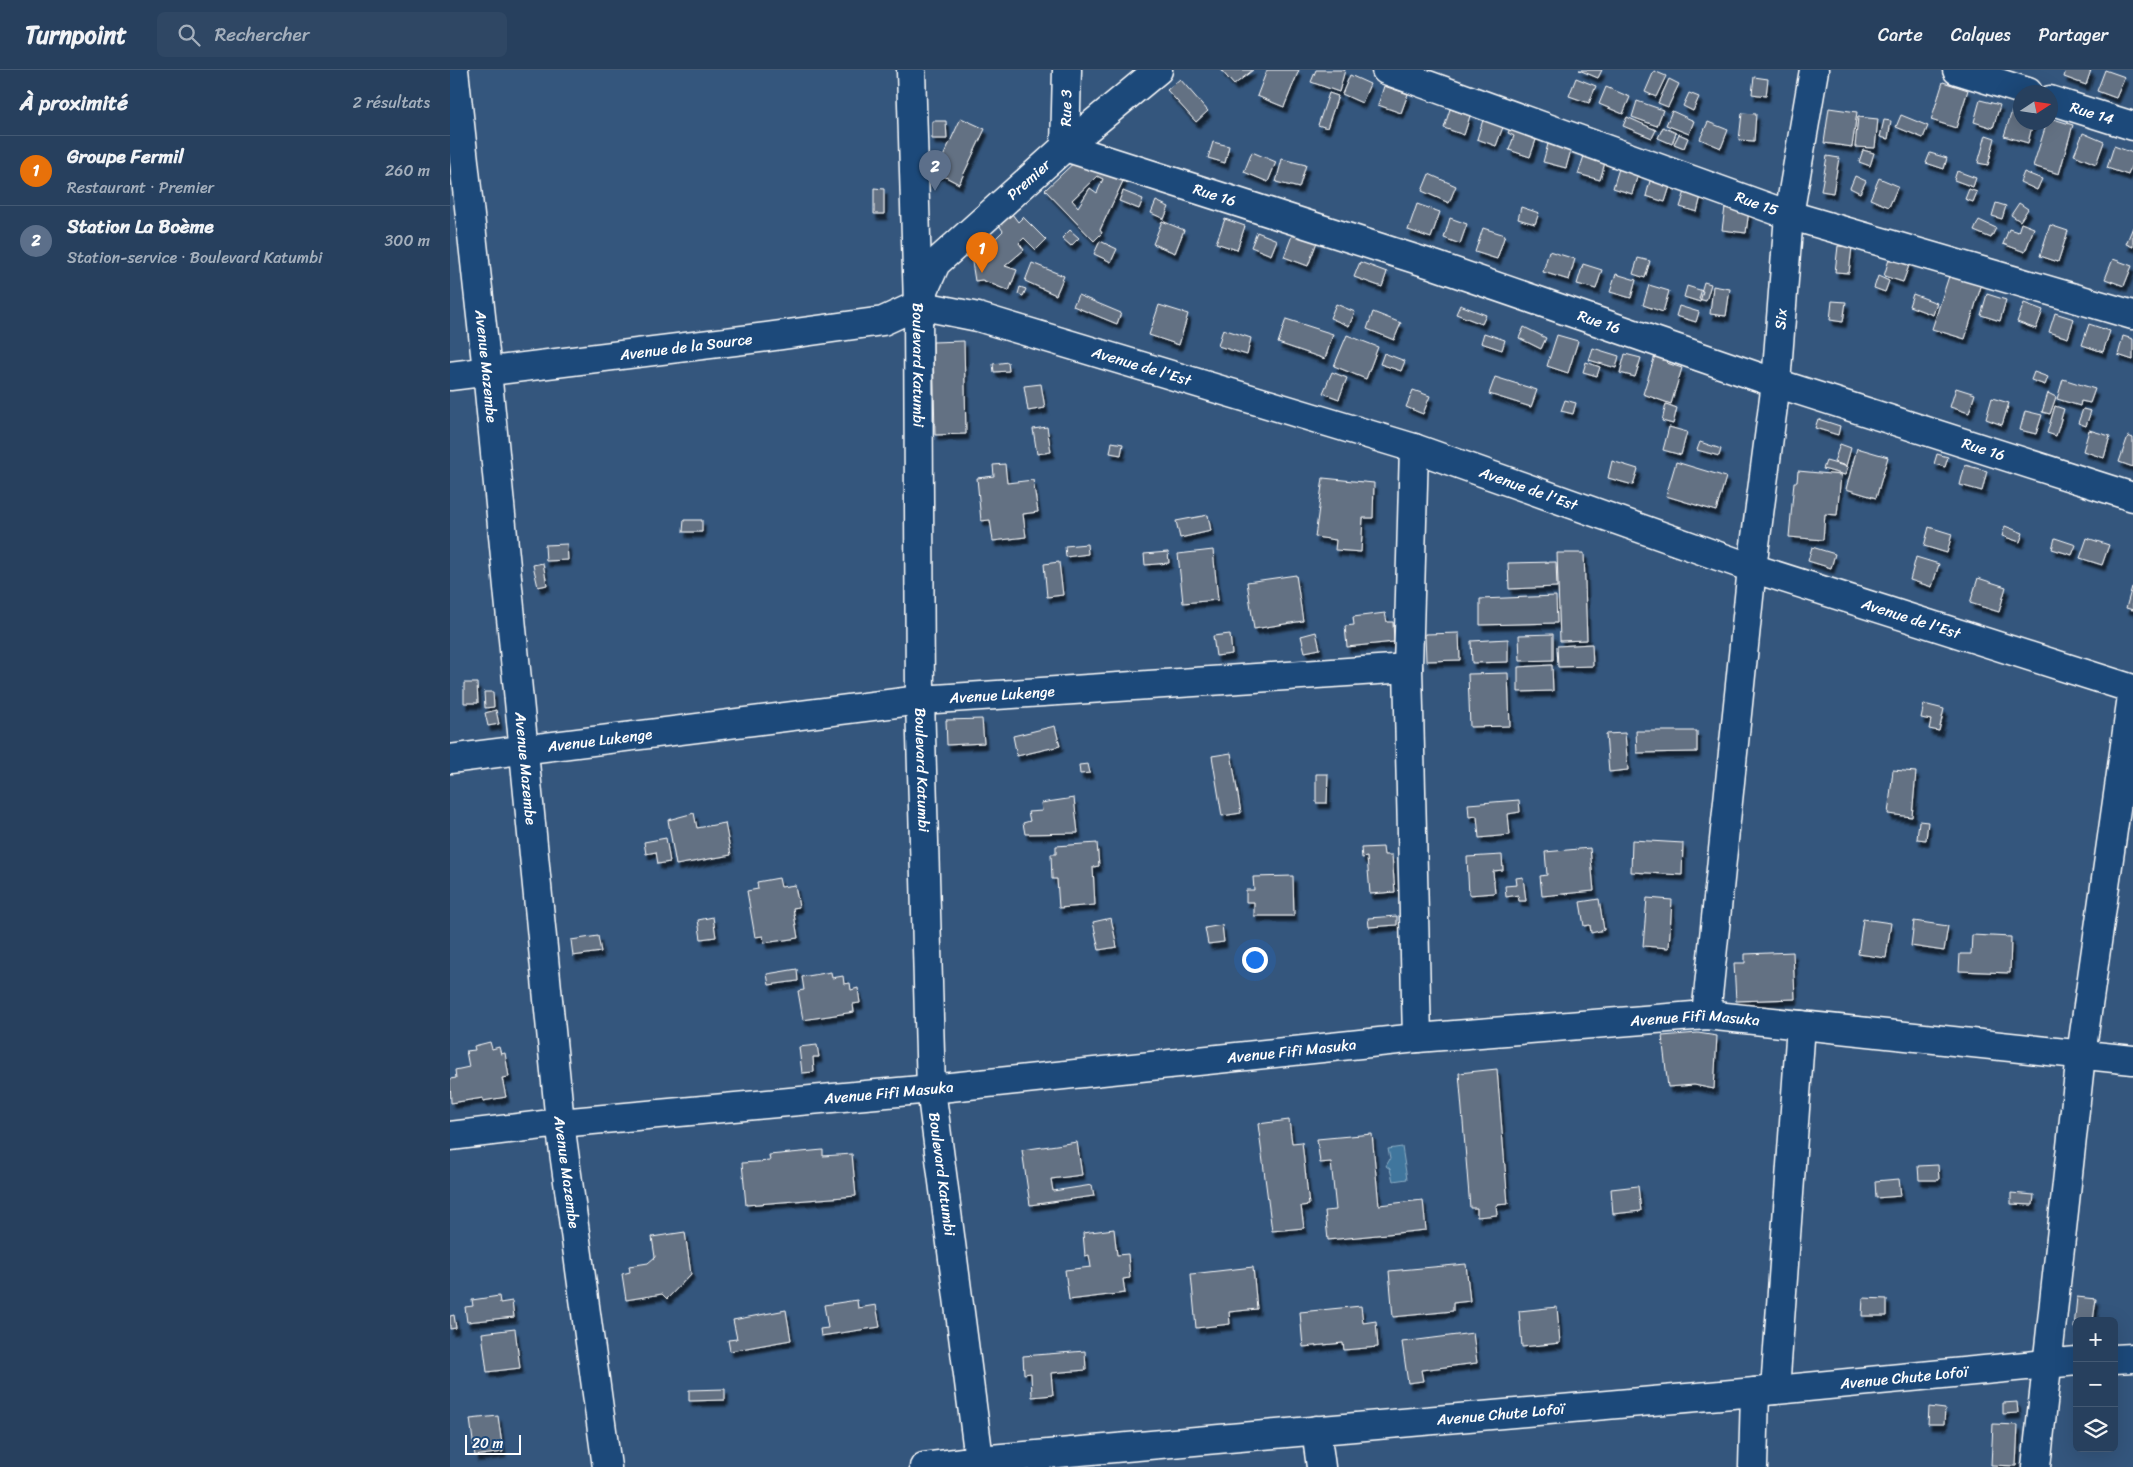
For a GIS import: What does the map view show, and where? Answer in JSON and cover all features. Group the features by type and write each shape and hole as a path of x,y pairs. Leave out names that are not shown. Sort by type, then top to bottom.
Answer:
{"street":[{"name":"Avenue Mazembe","path":"454,70 487,371 560,1123 607,1467"},
{"name":"Boulevard Katumbi","path":"911,70 918,305 920,700 931,1089 979,1463"},
{"name":"Rue 3","path":"1065,147 1067,70"},
{"name":"Premier","path":"918,305 936,264 1065,147 1158,70"},
{"name":"Rue 15","path":"1386,70 1789,215 2133,315"},
{"name":"Six","path":"1706,1015 1752,568 1776,383 1789,215 1814,70"},
{"path":"1957,70 2013,87"},
{"name":"Rue 14","path":"2058,103 2133,126"},
{"name":"Rue 16","path":"1065,147 1434,265 1776,383 2133,497"},
{"name":"Avenue de la Source","path":"450,376 883,321 918,305"},
{"name":"Avenue de l'Est","path":"918,305 978,317 1414,448 1752,568 2133,689"},
{"path":"1414,448 1408,668 1417,1038"},
{"name":"Avenue Lukenge","path":"450,759 920,700 1408,668"},
{"path":"2036,1467 2081,1055 2133,689"},
{"name":"Avenue Fifi Masuka","path":"450,1136 560,1123 931,1089 1417,1038 1706,1015 2133,1060"},
{"path":"1753,1467 1765,1391 1801,1025"},
{"path":"2118,1359 2133,1358"},
{"name":"Avenue Chute Lofoï","path":"924,1467 2073,1361"},
{"path":"1316,1430 1321,1467"}],"water":[{"path":"1402,1147 1407,1179 1393,1181 1390,1169 1386,1166 1390,1159 1388,1149"}],"building":[{"path":"1221,70 1253,70 1234,85"},
{"path":"1267,70 1299,70 1284,107 1257,96"},
{"path":"1316,70 1345,70 1339,92 1311,82"},
{"path":"1579,70 1602,70 1598,78"},
{"path":"2066,70 2091,70 2086,85 2064,77"},
{"path":"2105,70 2125,77 2116,98 2097,91"},
{"path":"1654,71 1666,76 1656,97 1645,92"},
{"path":"1350,75 1370,84 1362,103 1342,94"},
{"path":"1754,77 1768,79 1766,96 1752,94"},
{"path":"1576,78 1596,86 1589,103 1569,96"},
{"path":"1180,79 1208,111 1196,122 1167,90"},
{"path":"1669,79 1679,84 1668,107 1658,103"},
{"path":"1943,82 1968,90 1956,128 1931,120"},
{"path":"1384,86 1408,94 1401,113 1378,105"},
{"path":"1606,87 1630,97 1623,114 1599,104"},
{"path":"1329,93 1338,96 1327,128 1318,125"},
{"path":"1689,93 1699,97 1693,111 1683,106"},
{"path":"1980,100 2000,105 1993,128 1974,122"},
{"path":"1637,101 1663,110 1657,126 1632,117"},
{"path":"1829,108 1857,112 1852,147 1824,143"},
{"path":"1450,109 1470,116 1464,135 1444,128"},
{"path":"1672,111 1694,121 1689,134 1666,125"},
{"path":"2012,111 2013,130 2031,130 2028,143 2004,136"},
{"path":"1742,113 1756,114 1754,141 1739,140"},
{"path":"1901,115 1928,126 1923,138 1896,127"},
{"path":"1627,117 1656,130 1652,138 1623,126"},
{"path":"1858,117 1878,119 1875,148 1855,147"},
{"path":"961,118 985,129 959,184 936,172"},
{"path":"1483,120 1503,127 1496,146 1477,139"},
{"path":"1884,120 1891,121 1888,139 1880,137"},
{"path":"2058,120 2073,125 2059,174 2033,166 2044,130 2058,130"},
{"path":"932,121 946,121 947,139 932,139"},
{"path":"1513,122 1537,137 1530,157 1509,150 1514,136 1508,133"},
{"path":"1708,122 1728,130 1721,148 1700,139"},
{"path":"1663,127 1676,133 1672,144 1658,138"},
{"path":"2083,133 2104,142 2096,164 2074,155"},
{"path":"1679,134 1688,138 1684,148 1674,144"},
{"path":"1986,135 1995,138 1988,165 1978,163"},
{"path":"1213,142 1229,146 1225,163 1208,158"},
{"path":"1548,144 1571,150 1566,168 1543,162"},
{"path":"2114,146 2133,153 2133,161 2128,175 2107,168"},
{"path":"1863,150 1874,153 1870,166 1859,162"},
{"path":"1252,152 1276,162 1268,182 1244,172"},
{"path":"1585,153 1606,159 1600,180 1578,174"},
{"path":"1930,153 1947,158 1944,169 1926,163"},
{"path":"1827,156 1839,158 1833,193 1821,191"},
{"path":"1080,157 1124,179 1100,230 1102,233 1094,241 1045,190","holes":["1097,176 1103,179 1097,193 1090,188 1078,207 1072,200"]},
{"path":"1282,159 1306,165 1299,188 1276,182"},
{"path":"1620,165 1639,171 1632,194 1613,188"},
{"path":"1957,171 1976,178 1973,187 1954,180"},
{"path":"2024,172 2042,179 2037,190 2020,182"},
{"path":"1429,174 1456,186 1449,203 1422,191"},
{"path":"1855,176 1866,181 1860,193 1850,188"},
{"path":"1651,177 1671,183 1665,202 1646,196"},
{"path":"1879,178 1898,186 1889,207 1870,199"},
{"path":"874,188 884,189 884,214 874,214"},
{"path":"1686,188 1702,192 1697,212 1680,207"},
{"path":"1969,189 1977,192 1973,202 1965,199"},
{"path":"1123,191 1143,199 1139,209 1119,201"},
{"path":"1156,201 1169,207 1164,219 1151,213"},
{"path":"1996,203 2006,206 2002,219 1992,216"},
{"path":"2019,203 2028,209 2020,221 2011,215"},
{"path":"1417,204 1440,212 1431,238 1408,230"},
{"path":"1521,207 1539,213 1535,224 1518,219"},
{"path":"1725,207 1749,210 1746,233 1722,230"},
{"path":"1012,214 1018,222 1023,217 1046,240 1036,250 1024,238 1019,243 1024,250 1005,266 1017,270 1009,291 982,280 975,281 971,256 978,255 974,251 992,235 995,239 1003,231 999,225"},
{"path":"1450,218 1467,224 1460,244 1444,238"},
{"path":"1225,219 1245,226 1237,250 1216,243"},
{"path":"1979,220 1996,228 1991,238 1974,231"},
{"path":"1162,221 1184,230 1175,253 1153,244"},
{"path":"2021,223 2034,228 2025,252 2003,244 2009,229 2018,232"},
{"path":"2050,225 2068,231 2058,262 2040,256"},
{"path":"2133,227 2133,247 2126,244"},
{"path":"1483,228 1505,235 1497,259 1475,252"},
{"path":"1070,230 1079,238 1071,246 1062,238"},
{"path":"1257,232 1277,240 1271,255 1251,247"},
{"path":"1293,233 1317,242 1308,266 1284,257"},
{"path":"1100,241 1117,249 1111,262 1094,254"},
{"path":"1838,246 1852,247 1849,273 1835,272"},
{"path":"1549,251 1575,259 1569,280 1543,272"},
{"path":"1890,256 1910,263 1903,282 1884,276"},
{"path":"1638,258 1650,261 1645,278 1633,274"},
{"path":"2113,259 2132,266 2124,286 2105,279"},
{"path":"1360,262 1387,272 1382,287 1354,277"},
{"path":"1032,263 1064,276 1056,295 1025,281"},
{"path":"1583,264 1602,270 1596,289 1577,284"},
{"path":"1950,273 1982,283 1965,339 1932,329"},
{"path":"1616,274 1636,280 1631,298 1610,292"},
{"path":"1878,276 1889,281 1885,292 1874,288"},
{"path":"1704,282 1711,284 1706,301 1699,299"},
{"path":"1649,285 1669,291 1663,312 1643,305"},
{"path":"1687,286 1703,291 1700,302 1684,297"},
{"path":"1713,286 1730,289 1726,316 1710,314"},
{"path":"1020,287 1026,289 1023,296 1018,294"},
{"path":"1913,294 1937,303 1933,315 1909,306"},
{"path":"1987,294 2006,300 2000,321 1981,315"},
{"path":"1078,295 1121,313 1117,324 1073,306"},
{"path":"1832,301 1846,302 1843,322 1830,320"},
{"path":"2024,303 2043,310 2036,329 2017,322"},
{"path":"1336,304 1355,312 1349,326 1330,318"},
{"path":"1159,305 1188,314 1179,345 1149,335"},
{"path":"1460,305 1486,315 1482,324 1456,314"},
{"path":"1679,306 1699,312 1696,322 1676,316"},
{"path":"1373,312 1401,323 1394,340 1367,329"},
{"path":"2055,313 2074,319 2068,338 2049,332"},
{"path":"1286,319 1333,334 1325,359 1278,343"},
{"path":"2089,324 2110,331 2103,352 2082,345"},
{"path":"1524,327 1546,338 1541,349 1519,338"},
{"path":"1223,329 1251,338 1247,355 1218,346"},
{"path":"1484,333 1505,340 1502,350 1481,343"},
{"path":"1347,335 1378,347 1366,379 1334,366"},
{"path":"1557,335 1578,341 1568,373 1547,366"},
{"path":"2123,336 2133,339 2133,360 2118,355"},
{"path":"964,341 966,434 935,435 933,342"},
{"path":"1593,348 1619,356 1616,368 1589,360"},
{"path":"1656,352 1669,357 1667,363 1682,368 1671,404 1643,394"},
{"path":"1384,353 1405,361 1401,371 1380,364"},
{"path":"1625,354 1641,358 1635,377 1620,373"},
{"path":"1008,362 1009,371 994,372 993,364"},
{"path":"1586,362 1600,367 1597,376 1583,372"},
{"path":"1332,372 1347,378 1339,399 1323,393"},
{"path":"2034,372 2048,377 2045,385 2031,380"},
{"path":"1495,377 1537,390 1531,407 1489,394"},
{"path":"2063,379 2095,389 2090,403 2081,401 2080,406 2057,399"},
{"path":"1041,384 1045,408 1028,411 1024,386"},
{"path":"1956,388 1975,394 1969,413 1950,407"},
{"path":"1413,390 1430,396 1423,414 1406,407"},
{"path":"2048,393 2056,397 2050,414 2042,412"},
{"path":"1992,398 2009,403 2002,425 1986,419"},
{"path":"1565,400 1576,403 1573,414 1561,411"},
{"path":"1666,404 1677,408 1673,424 1662,421"},
{"path":"2055,406 2064,409 2056,436 2047,433"},
{"path":"2083,409 2091,411 2086,426 2078,423"},
{"path":"2025,411 2042,415 2036,434 2020,430"},
{"path":"1818,419 1840,426 1838,435 1815,428"},
{"path":"1047,427 1051,452 1037,454 1033,429"},
{"path":"1669,427 1687,432 1681,455 1663,450"},
{"path":"2089,430 2110,436 2104,458 2083,451"},
{"path":"2128,436 2133,438 2133,467 2119,462"},
{"path":"1112,442 1123,444 1121,455 1110,453"},
{"path":"1700,442 1721,449 1719,456 1697,450"},
{"path":"1840,444 1851,448 1846,466 1834,462"},
{"path":"1857,448 1888,457 1876,498 1846,489"},
{"path":"1937,454 1948,457 1945,467 1934,464"},
{"path":"1612,461 1638,469 1633,485 1608,478"},
{"path":"1826,461 1848,467 1845,475 1823,469"},
{"path":"1676,462 1726,477 1716,511 1666,496"},
{"path":"1005,464 1007,483 1033,480 1038,512 1023,514 1026,537 993,541 990,520 981,521 977,478 994,476 993,465"},
{"path":"1965,465 1987,471 1982,491 1960,485"},
{"path":"1798,471 1841,475 1837,515 1825,514 1823,540 1789,537 1794,482 1797,482"},
{"path":"1323,478 1374,483 1373,518 1363,518 1361,552 1335,550 1336,540 1315,537"},
{"path":"1208,515 1211,531 1180,538 1176,521"},
{"path":"684,520 702,520 702,532 683,532"},
{"path":"2005,526 2023,533 2020,542 2002,536"},
{"path":"1929,527 1952,534 1947,553 1924,546"},
{"path":"2055,538 2076,545 2072,555 2052,549"},
{"path":"2087,538 2109,545 2102,565 2080,558"},
{"path":"567,544 568,560 546,561 545,545"},
{"path":"1087,544 1088,554 1066,557 1065,546"},
{"path":"1812,547 1835,554 1831,568 1808,561"},
{"path":"1213,550 1218,600 1183,603 1178,554"},
{"path":"1168,552 1169,563 1145,565 1144,554"},
{"path":"1557,553 1584,553 1587,640 1560,641"},
{"path":"1916,557 1939,564 1932,587 1910,580"},
{"path":"1059,562 1063,595 1047,597 1044,564"},
{"path":"1556,562 1557,587 1509,589 1508,563"},
{"path":"543,563 547,585 538,587 533,565"},
{"path":"1296,575 1303,621 1254,629 1247,582"},
{"path":"1978,578 2006,587 1999,612 1970,603"},
{"path":"2133,587 2133,610 2126,608"},
{"path":"1556,596 1557,623 1480,625 1480,599"},
{"path":"1385,613 1387,622 1393,622 1394,642 1347,647 1345,626 1354,625 1353,617"},
{"path":"1316,632 1320,649 1305,652 1301,636"},
{"path":"1459,633 1460,660 1426,661 1425,634"},
{"path":"1230,634 1232,654 1216,656 1213,636"},
{"path":"1553,634 1553,660 1520,661 1519,635"},
{"path":"1508,639 1508,662 1472,663 1471,641"},
{"path":"1592,644 1593,666 1558,667 1557,646"},
{"path":"1552,665 1553,691 1518,692 1518,667"},
{"path":"1508,673 1510,726 1470,727 1468,674"},
{"path":"464,683 477,683 478,703 464,703"},
{"path":"484,692 493,692 494,707 485,708"},
{"path":"1924,704 1944,709 1939,731 1929,729 1931,720 1921,718"},
{"path":"496,710 499,724 488,726 485,713"},
{"path":"982,719 984,743 947,745 946,720"},
{"path":"1055,726 1060,746 1017,756 1013,736"},
{"path":"1636,731 1697,731 1697,752 1637,753"},
{"path":"1625,733 1628,770 1609,772 1606,734"},
{"path":"1231,753 1241,813 1222,816 1212,756"},
{"path":"1088,764 1090,773 1080,774 1079,765"},
{"path":"1893,770 1916,772 1912,817 1888,814"},
{"path":"1316,774 1328,774 1327,803 1316,803"},
{"path":"1074,798 1078,833 1025,834 1023,823 1030,821 1028,812 1042,811 1041,803"},
{"path":"1519,800 1520,812 1508,814 1510,835 1479,838 1477,816 1469,817 1468,804"},
{"path":"694,813 697,828 725,823 731,855 676,865 668,820"},
{"path":"1919,821 1928,822 1926,840 1917,839"},
{"path":"666,838 670,862 658,864 656,852 646,854 644,842"},
{"path":"1632,840 1683,843 1682,875 1631,872"},
{"path":"1097,843 1099,866 1093,867 1095,905 1059,908 1057,879 1052,879 1051,854 1056,854 1056,846"},
{"path":"1383,847 1384,855 1392,855 1395,892 1370,894 1367,857 1362,858 1361,848"},
{"path":"1590,848 1594,891 1542,896 1540,876 1547,875 1545,852"},
{"path":"1502,855 1503,870 1493,871 1495,893 1469,895 1467,857"},
{"path":"1293,876 1294,916 1254,916 1254,902 1246,902 1246,890 1254,890 1253,877"},
{"path":"1523,877 1526,901 1519,901 1518,895 1506,897 1505,886 1517,885 1516,878"},
{"path":"779,878 781,887 795,885 799,907 793,908 798,938 764,943 763,936 755,937 747,891 758,889 757,882"},
{"path":"1647,898 1672,900 1669,948 1643,946"},
{"path":"1599,899 1604,930 1591,933 1590,925 1584,926 1580,902"},
{"path":"1397,916 1397,925 1369,927 1368,918"},
{"path":"713,917 716,937 701,939 698,920"},
{"path":"1111,918 1117,947 1099,950 1093,922"},
{"path":"1863,919 1891,923 1886,958 1858,954"},
{"path":"1914,921 1948,926 1944,951 1911,946"},
{"path":"1222,925 1224,942 1208,944 1205,928"},
{"path":"1972,935 2011,937 2010,973 1959,971 1960,954 1971,954"},
{"path":"598,936 601,952 573,956 571,940"},
{"path":"1793,952 1795,999 1736,1001 1734,963 1745,963 1745,954"},
{"path":"797,969 798,981 769,985 767,974"},
{"path":"831,972 832,978 843,976 844,984 850,983 851,990 858,988 860,1003 853,1004 854,1012 803,1020 798,991 804,990 802,977"},
{"path":"1698,1033 1717,1036 1714,1089 1694,1085 1668,1087 1662,1036"},
{"path":"490,1042 492,1049 499,1047 501,1054 505,1053 509,1077 502,1078 506,1097 483,1101 483,1098 451,1103 450,1079 456,1078 455,1070 469,1067 466,1051 475,1050 474,1046"},
{"path":"817,1045 819,1057 813,1057 814,1072 802,1073 799,1047"},
{"path":"1497,1069 1508,1204 1496,1205 1497,1215 1477,1217 1477,1208 1470,1208 1459,1073"},
{"path":"1289,1120 1292,1143 1302,1142 1309,1205 1301,1206 1304,1228 1272,1231 1258,1124"},
{"path":"1372,1134 1379,1205 1423,1200 1426,1230 1328,1240 1325,1211 1336,1210 1331,1162 1320,1163 1317,1139"},
{"path":"1077,1142 1082,1175 1051,1179 1053,1191 1092,1185 1094,1196 1030,1205 1022,1150"},
{"path":"823,1150 823,1156 852,1154 856,1196 746,1205 742,1163 770,1161 769,1155"},
{"path":"1938,1165 1939,1180 1919,1180 1918,1166"},
{"path":"1899,1179 1901,1196 1876,1198 1875,1181"},
{"path":"1638,1186 1641,1211 1613,1214 1611,1189"},
{"path":"2011,1193 2034,1195 2033,1205 2011,1204"},
{"path":"1114,1229 1117,1255 1128,1254 1130,1278 1123,1279 1125,1293 1069,1300 1065,1270 1091,1267 1089,1255 1085,1256 1083,1233"},
{"path":"685,1232 691,1274 667,1299 662,1294 626,1300 622,1274 630,1272 629,1266 648,1263 655,1257 652,1237"},
{"path":"1466,1264 1470,1301 1453,1303 1453,1311 1393,1317 1389,1271"},
{"path":"1253,1267 1257,1309 1229,1312 1230,1324 1196,1328 1191,1274"},
{"path":"499,1296 500,1303 512,1301 514,1317 467,1322 465,1307 473,1306 472,1300"},
{"path":"2077,1297 2096,1299 2094,1317 2075,1317"},
{"path":"1863,1298 1887,1299 1887,1316 1862,1316"},
{"path":"857,1300 858,1308 876,1305 880,1327 821,1336 820,1329 828,1328 824,1305"},
{"path":"1361,1306 1363,1323 1376,1321 1378,1347 1344,1350 1343,1343 1303,1347 1300,1312"},
{"path":"1557,1307 1560,1343 1522,1347 1519,1311"},
{"path":"786,1310 791,1340 730,1351 728,1340 737,1339 733,1320"},
{"path":"454,1315 456,1328 450,1329 450,1316"},
{"path":"515,1329 520,1368 487,1372 482,1333"},
{"path":"1473,1333 1477,1363 1421,1370 1423,1381 1408,1383 1402,1342"},
{"path":"1085,1351 1086,1370 1051,1373 1053,1395 1032,1397 1031,1373 1024,1374 1023,1356"},
{"path":"725,1389 725,1400 689,1401 689,1390"},
{"path":"2017,1402 2018,1413 2003,1414 2003,1403"},
{"path":"1929,1407 1945,1409 1944,1424 1928,1424"},
{"path":"498,1416 503,1452 475,1456 470,1419"},
{"path":"1993,1424 2018,1425 2016,1466 1991,1465"}],"place":[{"name":"Station La Boème","path":"935,191"},
{"name":"Groupe Fermil","path":"982,273"}]}
